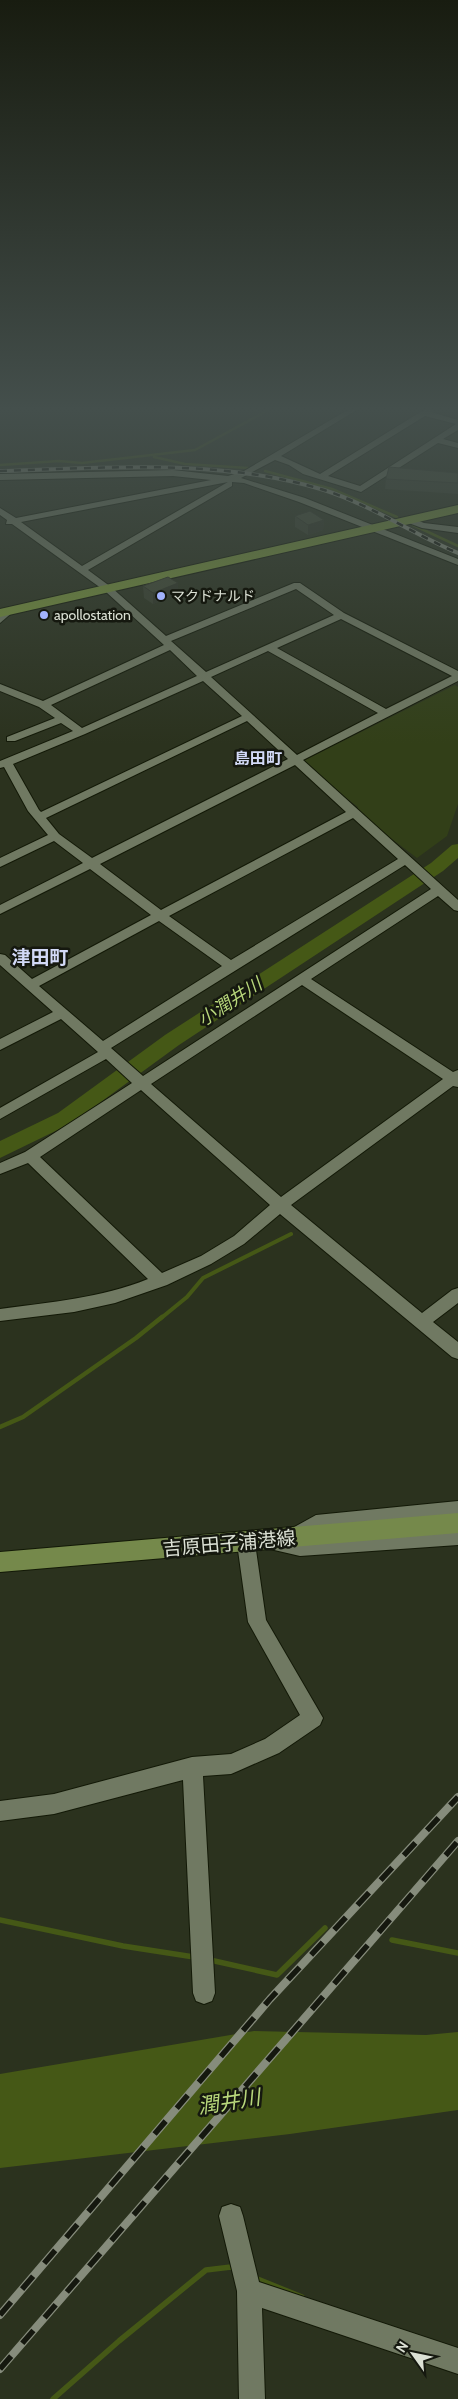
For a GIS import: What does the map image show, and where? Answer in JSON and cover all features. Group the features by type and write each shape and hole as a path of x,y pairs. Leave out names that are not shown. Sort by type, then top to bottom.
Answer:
{"highway":[{"path":"3,614 409,520"}],"main road":[{"name":"吉原田子浦港線","path":"0,1562 256,1542 458,1523"}],"street":[{"path":"0,524 20,520"},
{"path":"82,570 166,520"},
{"path":"352,520 458,562"},
{"path":"409,520 418,524 458,530"},
{"path":"14,521 108,589 458,907"},
{"path":"44,705 168,643 292,585 297,585 340,615 458,676"},
{"path":"231,966 160,916 55,836 39,817 3,763 81,732 340,615"},
{"path":"268,647 385,714"},
{"path":"0,910 458,676"},
{"path":"0,687 44,705 81,732"},
{"path":"39,817 248,717"},
{"path":"10,739 62,719"},
{"path":"30,985 353,813"},
{"path":"0,863 55,836"},
{"path":"0,1114 104,1050 231,966 407,862"},
{"path":"0,1169 30,1156 301,979 436,887"},
{"path":"0,958 6,972 30,985 280,1205 423,1321 458,1352"},
{"path":"0,1315 74,1306 115,1297 161,1281 206,1260 239,1240 280,1205 456,1078 301,979"},
{"path":"0,1045 61,1013"},
{"path":"30,1156 161,1281"},
{"path":"423,1321 458,1294"},
{"path":"291,1538 316,1523 458,1510"},
{"path":"0,1811 54,1804 192,1767 231,1764 272,1746 313,1718 257,1622 256,1542 300,1548 458,1537"},
{"path":"192,1767 204,1993"},
{"path":"231,2216 247,2281 252,2399"},
{"path":"247,2281 458,2362"}],"shaded area":[{"path":"455,685 458,687 458,804 447,836 417,858 355,811 358,807 325,782 303,761"}],"water":[{"name":"潤井川","path":"254,2031 426,2035 458,2032 458,2110 290,2134 0,2168 0,2074"}],"building":[{"path":"301,520 324,520 308,525"},
{"path":"168,577 178,583 153,593 143,586"}],"waterway":[{"path":"413,525 458,546"},
{"name":"小潤井川","path":"0,1150 65,1118 172,1040 437,867 458,849"},
{"path":"160,1319 187,1297 203,1278 291,1234"},
{"path":"0,1427 23,1417 136,1338 162,1317"},
{"path":"0,1920 123,1946 194,1957"},
{"path":"210,1960 277,1975 325,1928"},
{"path":"392,1940 458,1953"},
{"path":"53,2399 119,2341 206,2270 231,2267 235,2269"},
{"path":"255,2278 302,2297"}],"railway":[{"path":"391,520 458,553"},
{"path":"0,2315 270,1999 458,1797"},
{"path":"0,2369 458,1841"}],"place":[{"name":"マクドナルド","path":"161,596"},
{"name":"apollostation","path":"44,615"}],"district":[{"name":"島田町","path":"258,758"},
{"name":"津田町","path":"40,957"}]}
